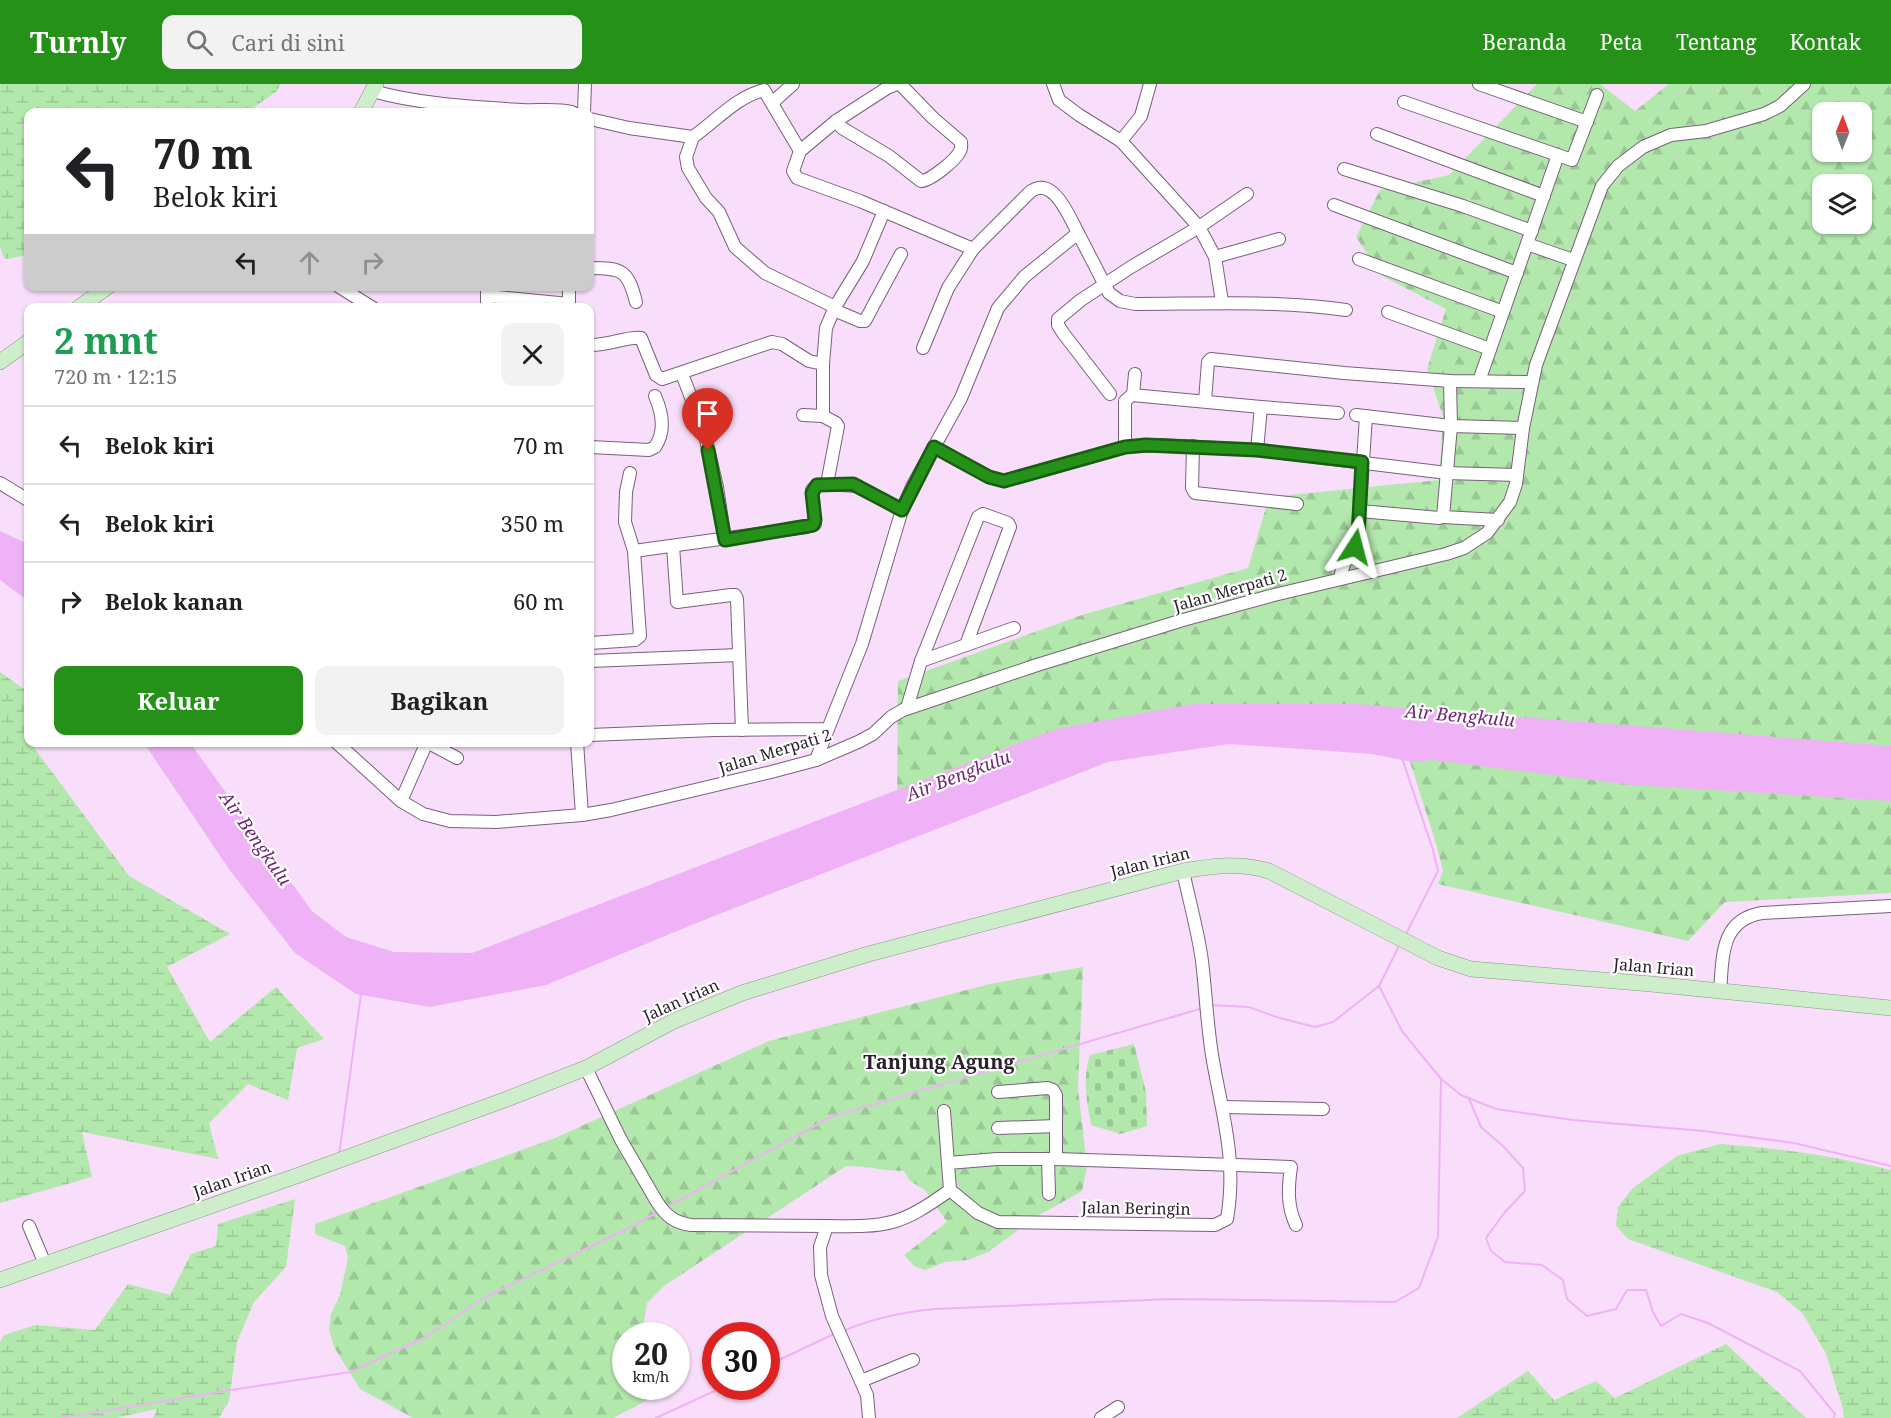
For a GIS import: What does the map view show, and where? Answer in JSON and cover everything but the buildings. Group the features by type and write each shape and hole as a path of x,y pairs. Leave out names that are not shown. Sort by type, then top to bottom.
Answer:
{"main road":[{"path":"364,108 375,88"},
{"path":"85,303 102,291"},
{"path":"0,362 24,345"},
{"name":"Jalan Irian","path":"0,1280 299,1176 586,1068 674,1021 713,1004 865,955 1183,871 1231,865 1257,867 1296,884 1438,958 1472,969 1891,1008"}],"street":[{"path":"584,108 585,84"},
{"path":"772,103 793,84"},
{"path":"836,121 842,128 889,156 921,181 929,180 958,155 961,142 899,84 887,88 836,121 801,151 793,171 797,178 884,211 973,249"},
{"path":"1053,84 1059,100 1121,141 1199,227 1215,257 1222,302"},
{"path":"1121,141 1141,116 1150,84"},
{"path":"1479,84 1587,122"},
{"name":"Jalan Merpati 2","path":"342,747 402,801 423,814 450,821 496,822 582,815 694,792 816,760 866,738 891,717 907,708 1037,665 1183,620 1464,548 1487,533 1510,502 1517,475 1532,382 1544,342 1602,186 1618,166 1643,147 1671,135 1720,127 1764,114 1779,106 1804,84"},
{"path":"801,151 764,87 729,108 693,137 686,157 688,168 706,198 719,212 735,247 765,273 860,321 865,321 901,254"},
{"path":"375,88 411,100 483,108"},
{"path":"1404,102 1572,160 1597,95"},
{"path":"594,120 629,128 693,137"},
{"path":"1377,134 1544,196"},
{"path":"1479,381 1558,155"},
{"path":"1344,169 1532,231"},
{"path":"923,348 948,288 973,249 1029,193 1040,187 1046,188 1061,202 1114,299 1126,303 1290,303 1346,310"},
{"path":"1110,394 1057,323 1058,319 1105,285 1199,227 1247,194"},
{"path":"1334,205 1517,273"},
{"path":"824,416 823,364 826,328 863,261 884,211"},
{"path":"816,760 862,645 902,510 961,398 994,317 1005,298 1024,277 1078,233"},
{"path":"1215,257 1279,239"},
{"path":"1527,244 1574,260"},
{"path":"1359,259 1503,312"},
{"path":"594,268 625,274 631,282 636,302"},
{"path":"345,291 363,303"},
{"path":"487,297 542,303"},
{"path":"1388,312 1490,349"},
{"path":"594,345 608,345 641,338 658,378 663,379 772,342 782,344 809,361 823,364"},
{"path":"1205,401 1208,362 1211,359 1450,381 1532,382"},
{"path":"681,374 704,431 717,488 725,540"},
{"path":"1132,395 1135,374"},
{"path":"1443,517 1448,473 1450,381"},
{"path":"1125,447 1125,401 1132,395 1338,414"},
{"path":"594,447 649,450 655,447 661,434 662,424 655,396"},
{"path":"1257,450 1261,407"},
{"path":"803,415 824,416 838,426 827,484"},
{"path":"1340,579 1344,560 1355,547 1358,537 1362,462 1361,416 1450,426 1524,428"},
{"path":"934,447 989,477 1004,481 1125,447 1158,445 1257,450 1448,473 1517,475"},
{"path":"1193,446 1192,488 1195,492 1297,504"},
{"path":"594,643 639,638 634,551 625,522 626,492 630,473"},
{"path":"0,483 24,498"},
{"path":"634,551 725,540 813,525 815,520 812,490 815,486 827,484 853,484 902,510"},
{"path":"1360,511 1439,519 1443,517 1498,520"},
{"path":"907,708 921,661 978,517 983,514 1008,523 1010,527 966,645"},
{"path":"673,546 677,602 730,595 736,597 742,730"},
{"path":"921,661 1014,628"},
{"path":"594,661 739,655"},
{"path":"594,735 828,729"},
{"path":"402,801 425,747"},
{"path":"435,747 457,758"},
{"path":"577,747 582,815"},
{"name":"Jalan Beringin","path":"950,1190 978,1213 998,1222 1215,1225 1227,1219 1229,1141 1205,1006 1202,958 1183,871"},
{"path":"1720,991 1725,942 1734,927 1746,917 1762,912 1891,906"},
{"path":"586,1068 621,1140 660,1207 675,1221 691,1225 872,1226 900,1221 922,1210 950,1190 944,1111"},
{"path":"998,1092 1051,1088 1056,1095 1056,1126 1049,1194"},
{"path":"1223,1107 1323,1109"},
{"path":"998,1128 1056,1126"},
{"path":"948,1163 1052,1159 1291,1167 1288,1193 1289,1212 1296,1225"},
{"path":"29,1226 45,1264"},
{"path":"827,1226 821,1241 820,1275 832,1316 868,1401 869,1418"},
{"path":"861,1381 913,1360"},
{"path":"1101,1418 1118,1407"}],"green space":[{"path":"0,84 281,84 276,92 253,108 24,108 24,256 6,259 3,257 0,246"},
{"path":"1537,84 1600,84 1635,111 1669,84 1891,84 1891,893 1725,902 1688,941 1438,884 1443,871 1405,746 1366,713 897,800 898,681 1082,615 1248,568 1269,497 1439,480 1443,417 1427,369 1446,309 1382,276 1356,237 1380,190 1449,175"},
{"path":"0,672 24,689 24,747 33,747 129,876 230,934 167,967 210,1042 276,987 324,1039 297,1048 288,1100 248,1084 209,1123 218,1159 82,1132 92,1177 0,1203"},
{"path":"1083,967 1078,1088 1087,1167 1082,1191 1036,1217 988,1252 968,1260 945,1262 925,1270 914,1266 904,1255 947,1222 925,1190 910,1181 904,1171 846,1166 664,1286 647,1303 644,1322 612,1322 612,1400 646,1400 613,1418 413,1418 360,1389 334,1347 329,1330 331,1314 340,1295 348,1258 345,1246 315,1234 315,1224 555,1138 769,1041 990,984"},
{"path":"1134,1044 1146,1092 1147,1126 1120,1134 1091,1125 1086,1081 1090,1055"},
{"path":"1720,1144 1806,1153 1891,1170 1891,1418 1844,1418 1826,1354 1803,1314 1777,1292 1628,1239 1616,1226 1618,1207 1633,1188 1677,1156"},
{"path":"295,1199 286,1267 254,1302 237,1342 229,1401 219,1418 153,1418 157,1409 115,1418 0,1418 0,1342 4,1335 35,1325 95,1330 128,1284 170,1295 191,1254 216,1246 218,1224"},
{"path":"1726,1344 1806,1418 1457,1418 1528,1371 1554,1400 1596,1381 1615,1398"}],"water":[{"path":"0,531 24,542 24,598 0,580"},
{"name":"Air Bengkulu","path":"1193,704 1354,704 1891,746 1891,801 1633,785 1432,760 1412,762 1372,754 1229,744 1108,762 699,922 546,985 430,1007 356,994 295,953 231,872 147,747 193,747 312,911 346,937 394,952 472,953 1056,729"}],"waterway":[{"path":"1402,758 1438,871 1406,934"},
{"path":"1211,1005 1249,1007 1315,1027 1333,1022 1379,986 1400,944"},
{"path":"843,1331 888,1316 935,1309 1172,1299 1395,1302 1419,1288 1438,1237 1441,1079 1402,1031 1379,986"},
{"path":"339,1155 361,994"},
{"path":"665,1208 831,1117 1203,1008"},
{"path":"1441,1079 1461,1095 1496,1109 1573,1120 1704,1131 1794,1143 1891,1166"},
{"path":"1469,1099 1481,1127 1523,1168 1525,1191 1505,1212 1486,1238 1491,1251 1505,1262 1542,1265 1563,1280 1567,1299 1587,1316 1616,1309 1627,1290 1646,1290 1653,1312 1661,1326 1681,1314 1708,1323 1800,1371 1835,1414 1834,1418"},
{"path":"62,1418 351,1372 426,1337 484,1298 658,1212"},
{"path":"780,1359 834,1334"},
{"path":"656,1418 702,1397"}],"district":[{"name":"Tanjung Agung","path":"939,1061"}],"route":[{"path":"708,450 725,540 815,524 812,490 817,485 853,484 902,510 934,447 989,477 1004,481 1125,447 1158,445 1257,450 1362,462 1358,537 1355,547"}]}
